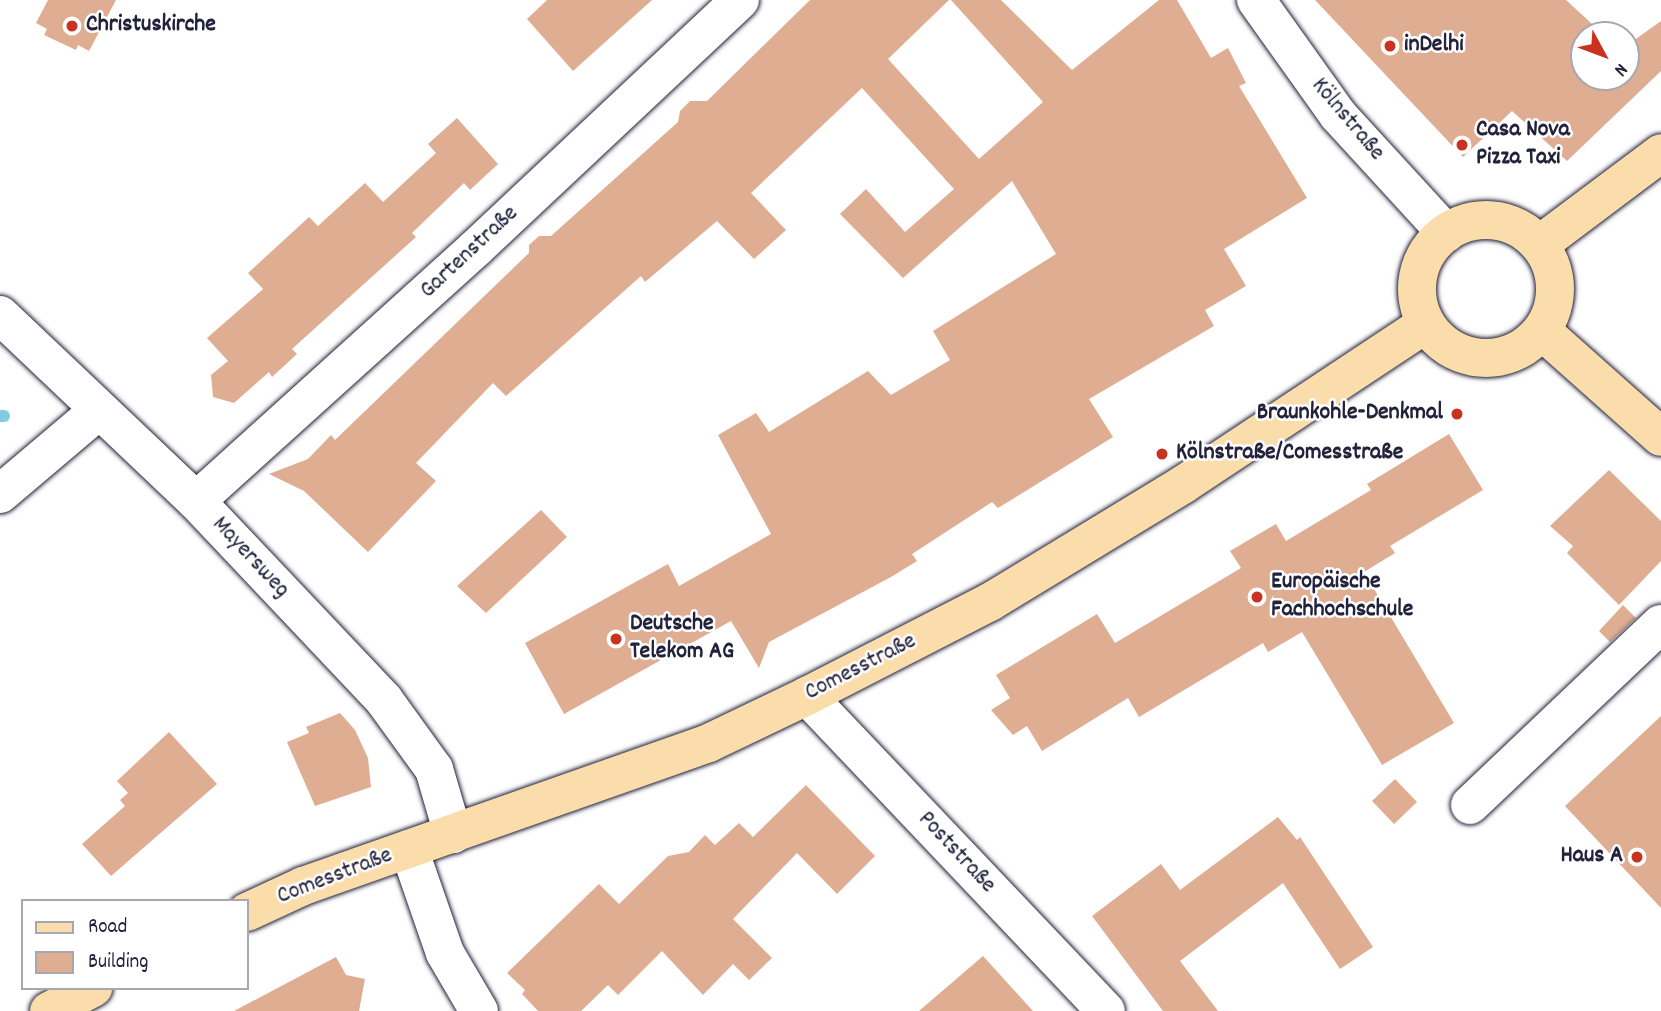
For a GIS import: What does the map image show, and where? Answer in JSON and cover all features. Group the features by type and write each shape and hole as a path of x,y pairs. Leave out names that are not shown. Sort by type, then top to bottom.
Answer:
{"main road":[{"path":"1540,244 1661,153"},
{"path":"1484,219 1515,226 1540,244 1555,277 1552,315 1542,331 1526,347 1505,357 1482,359 1460,355 1440,342 1426,324 1416,285 1431,247 1446,233 1484,219"},
{"name":"Comesstraße","path":"248,912 303,886 709,743 807,696 990,602 1184,484 1426,324"},
{"path":"1542,331 1661,437"},
{"path":"49,1011 89,990"}],"street":[{"name":"Gartenstraße","path":"197,501 476,248 740,0"},
{"name":"Kölnstraße","path":"1256,0 1338,116 1446,233"},
{"name":"Mayersweg","path":"0,315 197,501 384,700 434,769 453,834"},
{"path":"0,494 99,410"},
{"path":"1470,805 1661,624"},
{"name":"Poststraße","path":"807,696 1106,1011"},
{"path":"409,849 445,953 479,1011"}],"building":[{"name":"Christuskirche","path":"48,0 116,0 89,51 78,45 76,50 44,35 47,29 36,23"},
{"path":"547,0 652,0 573,71 527,19"},
{"path":"810,0 949,0 888,59 979,159 1043,102 951,0 1001,0 1072,70 1159,0 1177,0 1211,58 1228,48 1246,83 1239,86 1307,198 1224,249 1246,286 1205,310 1214,326 1089,399 1113,437 998,508 992,502 912,554 917,561 891,577 769,642 759,668 731,621 564,714 525,643 668,564 679,586 771,534 718,435 756,413 769,432 868,371 891,395 950,360 933,331 1056,254 1012,181 903,278 840,214 866,189 905,232 954,189 862,88 751,193 786,230 754,259 717,221 645,282 641,276 506,396 493,383 416,463 436,481 368,552 304,491 269,474 308,459 331,435 335,440 529,253 529,245 539,236 551,236 678,122 680,111 690,101 707,101"},
{"path":"1315,0 1566,0 1589,21 1570,21 1570,91 1640,91 1640,36 1661,21 1661,71 1567,161 1512,111 1463,157"},
{"path":"457,118 498,164 470,190 464,183 412,233 416,237 292,349 297,354 272,377 269,372 234,403 213,397 211,375 228,361 207,338 263,289 248,273 309,217 318,226 365,183 383,202 436,153 428,144"},
{"path":"1449,434 1483,490 1390,546 1395,553 1364,572 1454,723 1382,765 1302,632 1268,652 1263,643 1139,717 1128,698 1042,751 1027,726 1013,735 991,710 1010,698 996,675 1097,614 1115,643 1241,568 1230,551 1276,524 1286,541 1371,490 1367,484"},
{"path":"1609,470 1661,521 1661,561 1619,605 1567,553 1573,546 1550,526"},
{"path":"541,510 567,537 486,613 457,586"},
{"path":"1623,605 1636,618 1610,642 1599,631"},
{"path":"340,713 355,730 368,758 371,787 315,806 287,742 309,733 306,727"},
{"name":"Haus A","path":"1661,716 1661,908 1565,806"},
{"path":"169,732 217,784 111,876 82,844 125,806 120,800 128,793 117,781"},
{"path":"1395,779 1417,802 1394,824 1372,801"},
{"path":"806,785 875,856 837,894 797,853 733,919 772,958 749,980 733,964 703,995 662,951 618,995 608,985 581,1011 538,1011 522,994 525,990 507,973 599,884 619,904 668,856 689,852 705,835 715,845 739,823 753,837"},
{"path":"1278,817 1297,840 1300,837 1373,947 1340,969 1283,883 1180,961 1218,1011 1163,1011 1092,916 1161,864 1180,890"},
{"path":"983,956 1033,1011 919,1011"},
{"path":"336,957 346,975 365,979 359,1011 234,1011"}],"place":[{"name":"Christuskirche","path":"72,26"},
{"name":"inDelhi","path":"1390,46"},
{"name":"Casa Nova Pizza Taxi","path":"1462,145"},
{"name":"Braunkohle-Denkmal","path":"1457,414"},
{"name":"Kölnstraße/Comesstraße","path":"1162,454"},
{"name":"Europäische Fachhochschule","path":"1257,597"},
{"name":"Deutsche Telekom AG","path":"616,639"},
{"name":"Haus A","path":"1637,857"}]}
